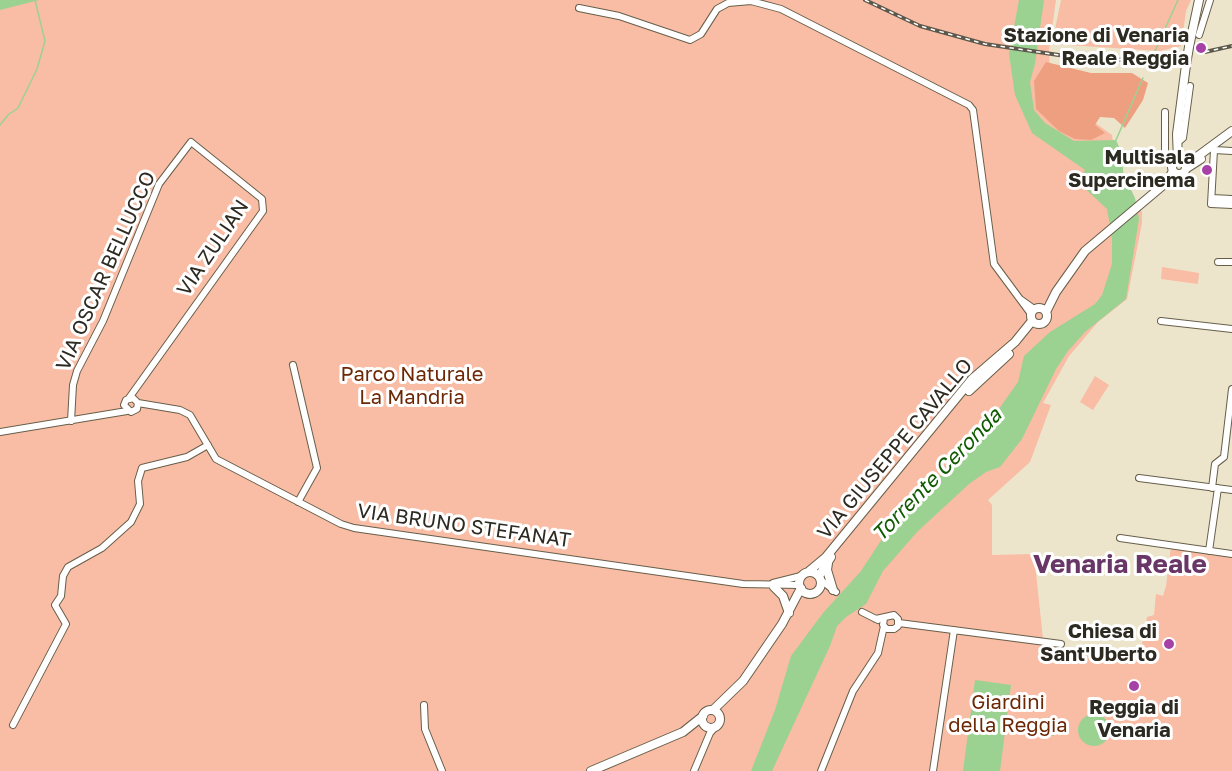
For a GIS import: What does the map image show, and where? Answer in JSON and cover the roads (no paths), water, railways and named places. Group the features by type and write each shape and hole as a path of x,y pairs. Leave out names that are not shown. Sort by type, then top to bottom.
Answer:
{"street":[{"path":"1178,166 1177,134 1186,65 1199,0"},
{"path":"1199,35 1204,13 1210,0"},
{"path":"579,8 619,16 690,40 701,34 717,9 728,3 751,1 782,9 969,105 973,110 994,264 1013,293 1037,315"},
{"path":"1196,10 1204,13"},
{"path":"1177,143 1183,138 1190,86"},
{"path":"1165,112 1165,159 1178,166"},
{"path":"1178,166 1194,159 1232,131"},
{"path":"1177,134 1178,166"},
{"path":"1178,166 1214,150 1232,137"},
{"name":"VIA ZULIAN","path":"135,402 134,390 263,211 262,199 191,142"},
{"name":"VIA OSCAR BELLUCCO","path":"71,421 73,385 77,371 103,321 159,184 191,142"},
{"path":"1214,150 1232,151"},
{"path":"1214,150 1211,204 1232,205"},
{"name":"VIA GIUSEPPE CAVALLO","path":"805,574 826,557 972,380 1015,342 1056,292 1085,251 1104,232 1167,182 1178,166"},
{"path":"1212,198 1232,199"},
{"path":"1218,262 1232,262"},
{"name":"VIA GIUSEPPE CAVALLO","path":"820,582 829,559 975,383 1019,345 1037,315"},
{"path":"1161,321 1232,329"},
{"path":"293,365 317,468 298,502"},
{"path":"1209,550 1215,464 1224,457 1230,425 1232,389"},
{"path":"0,432 111,416 135,402"},
{"name":"VIA BRUNO STEFANAT","path":"126,408 135,402 180,410 190,415 216,459 354,528 742,584 800,587"},
{"path":"13,725 66,624 55,605 61,596 63,576 68,567 102,548 131,522 140,504 138,481 142,468 187,457 208,445"},
{"path":"1139,478 1232,490"},
{"path":"1120,538 1232,554"},
{"path":"829,559 827,570 834,591"},
{"path":"591,771 704,725 718,724 716,712 743,681 782,624 805,574 834,591"},
{"name":"VIA BRUNO STEFANAT","path":"764,585 805,574"},
{"path":"782,624 808,594 815,593 820,582"},
{"path":"774,586 783,596 789,613"},
{"path":"800,587 808,594"},
{"path":"862,612 882,621 892,630"},
{"path":"882,621 894,615 899,623"},
{"path":"882,621 882,642"},
{"path":"821,771 850,696 878,653 882,642 899,623"},
{"path":"899,623 1061,644"},
{"path":"933,771 954,630"},
{"path":"424,705 424,729 442,771"},
{"path":"694,771 706,712 716,712"}],"waterway":[{"path":"0,125 18,108 37,69 45,41 35,0"},
{"path":"1155,51 1178,0"},
{"path":"1116,140 1143,78"}],"railway":[{"path":"865,0 920,26 985,44 1092,60 1165,59"},
{"path":"1205,52 1232,46"}],"place":[{"name":"Stazione di Venaria Reale Reggia","path":"1201,48"},
{"name":"Multisala Supercinema","path":"1207,170"},
{"name":"Chiesa di Sant'Uberto","path":"1169,644"},
{"name":"Reggia di Venaria","path":"1134,686"}],"district":[{"name":"Venaria Reale","path":"1120,565"}],"park label":[{"name":"Parco Naturale La Mandria","path":"412,386"},
{"name":"Giardini della Reggia","path":"1008,714"}],"water label":[{"name":"Torrente Ceronda","path":"937,475"}]}
